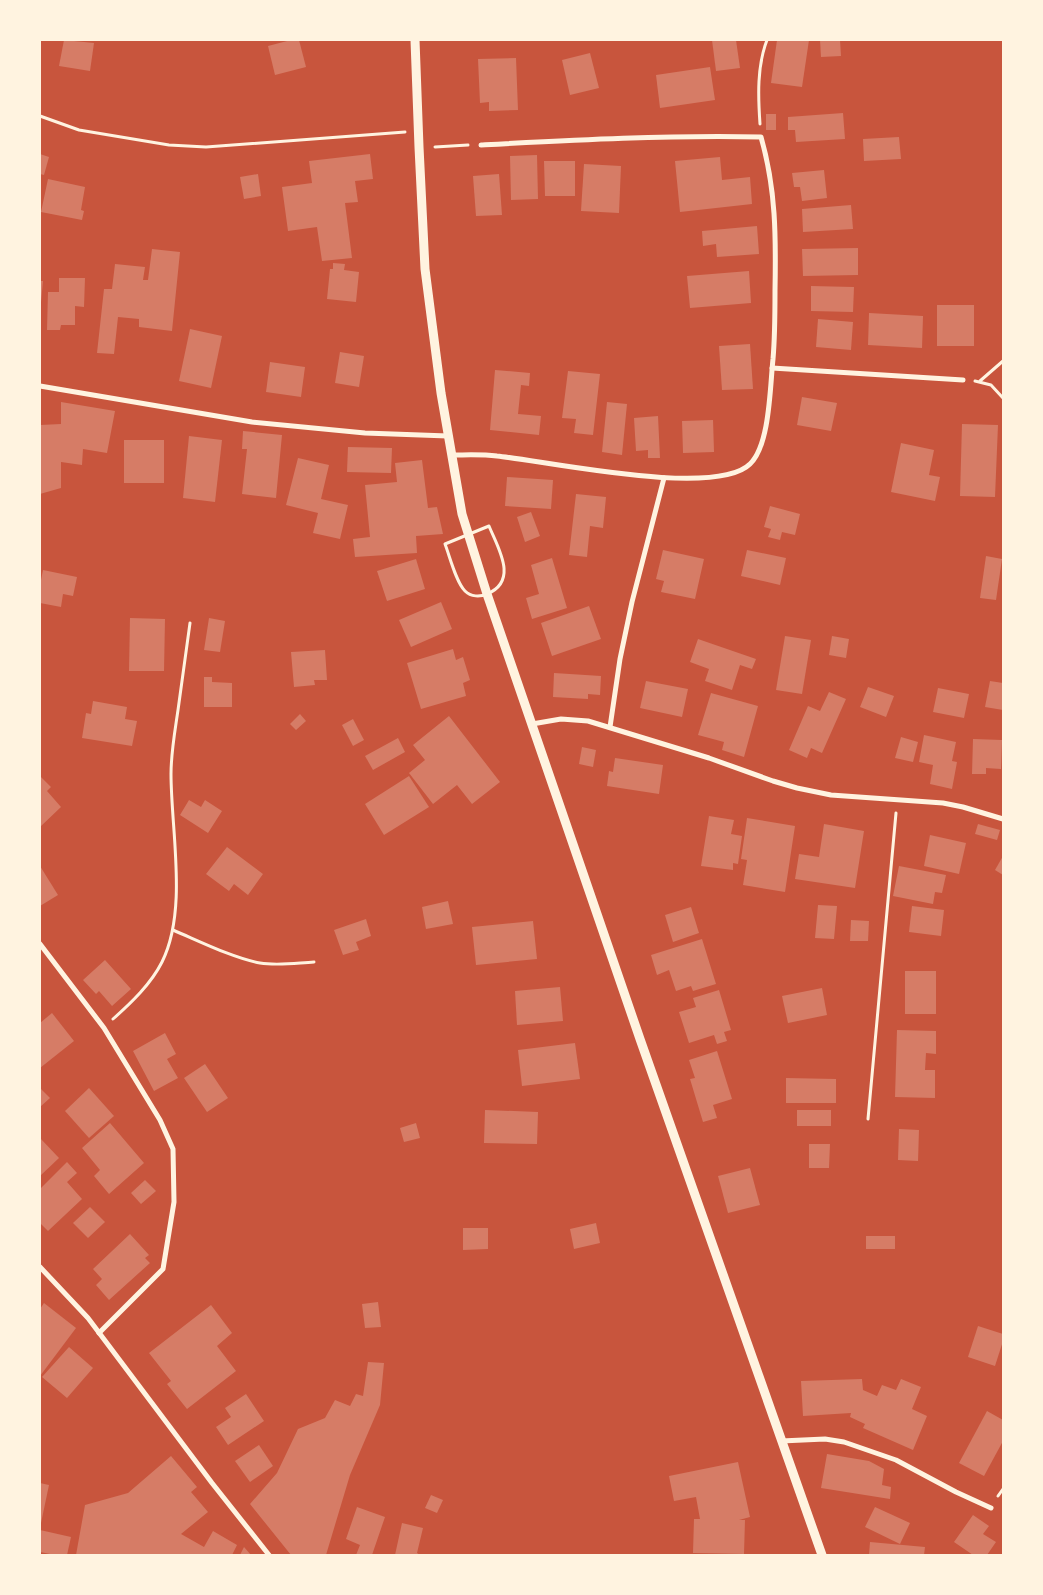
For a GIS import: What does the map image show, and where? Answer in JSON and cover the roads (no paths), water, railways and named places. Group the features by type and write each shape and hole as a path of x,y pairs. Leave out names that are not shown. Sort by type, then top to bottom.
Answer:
{"street":[{"path":"415,40 418,147 425,269 441,393 462,514 471,546 646,1058 822,1555"},
{"path":"451,455 495,456 664,478 700,479 722,476 740,471 750,464 764,437 772,368 776,237 772,185 760,137 698,135 481,145"},
{"path":"772,368 963,380"},
{"path":"40,386 252,422 356,433 448,436"},
{"path":"610,727 620,659 632,602 664,478"},
{"path":"532,724 561,719 574,719 610,727 798,788 831,795 943,803 1003,820"},
{"path":"40,944 104,1028 166,1132 173,1149 174,1202 162,1269 98,1333"},
{"path":"40,1267 68,1296 98,1333 268,1555"},
{"path":"781,1441 825,1439 852,1444 896,1460 956,1492 991,1508"}]}
